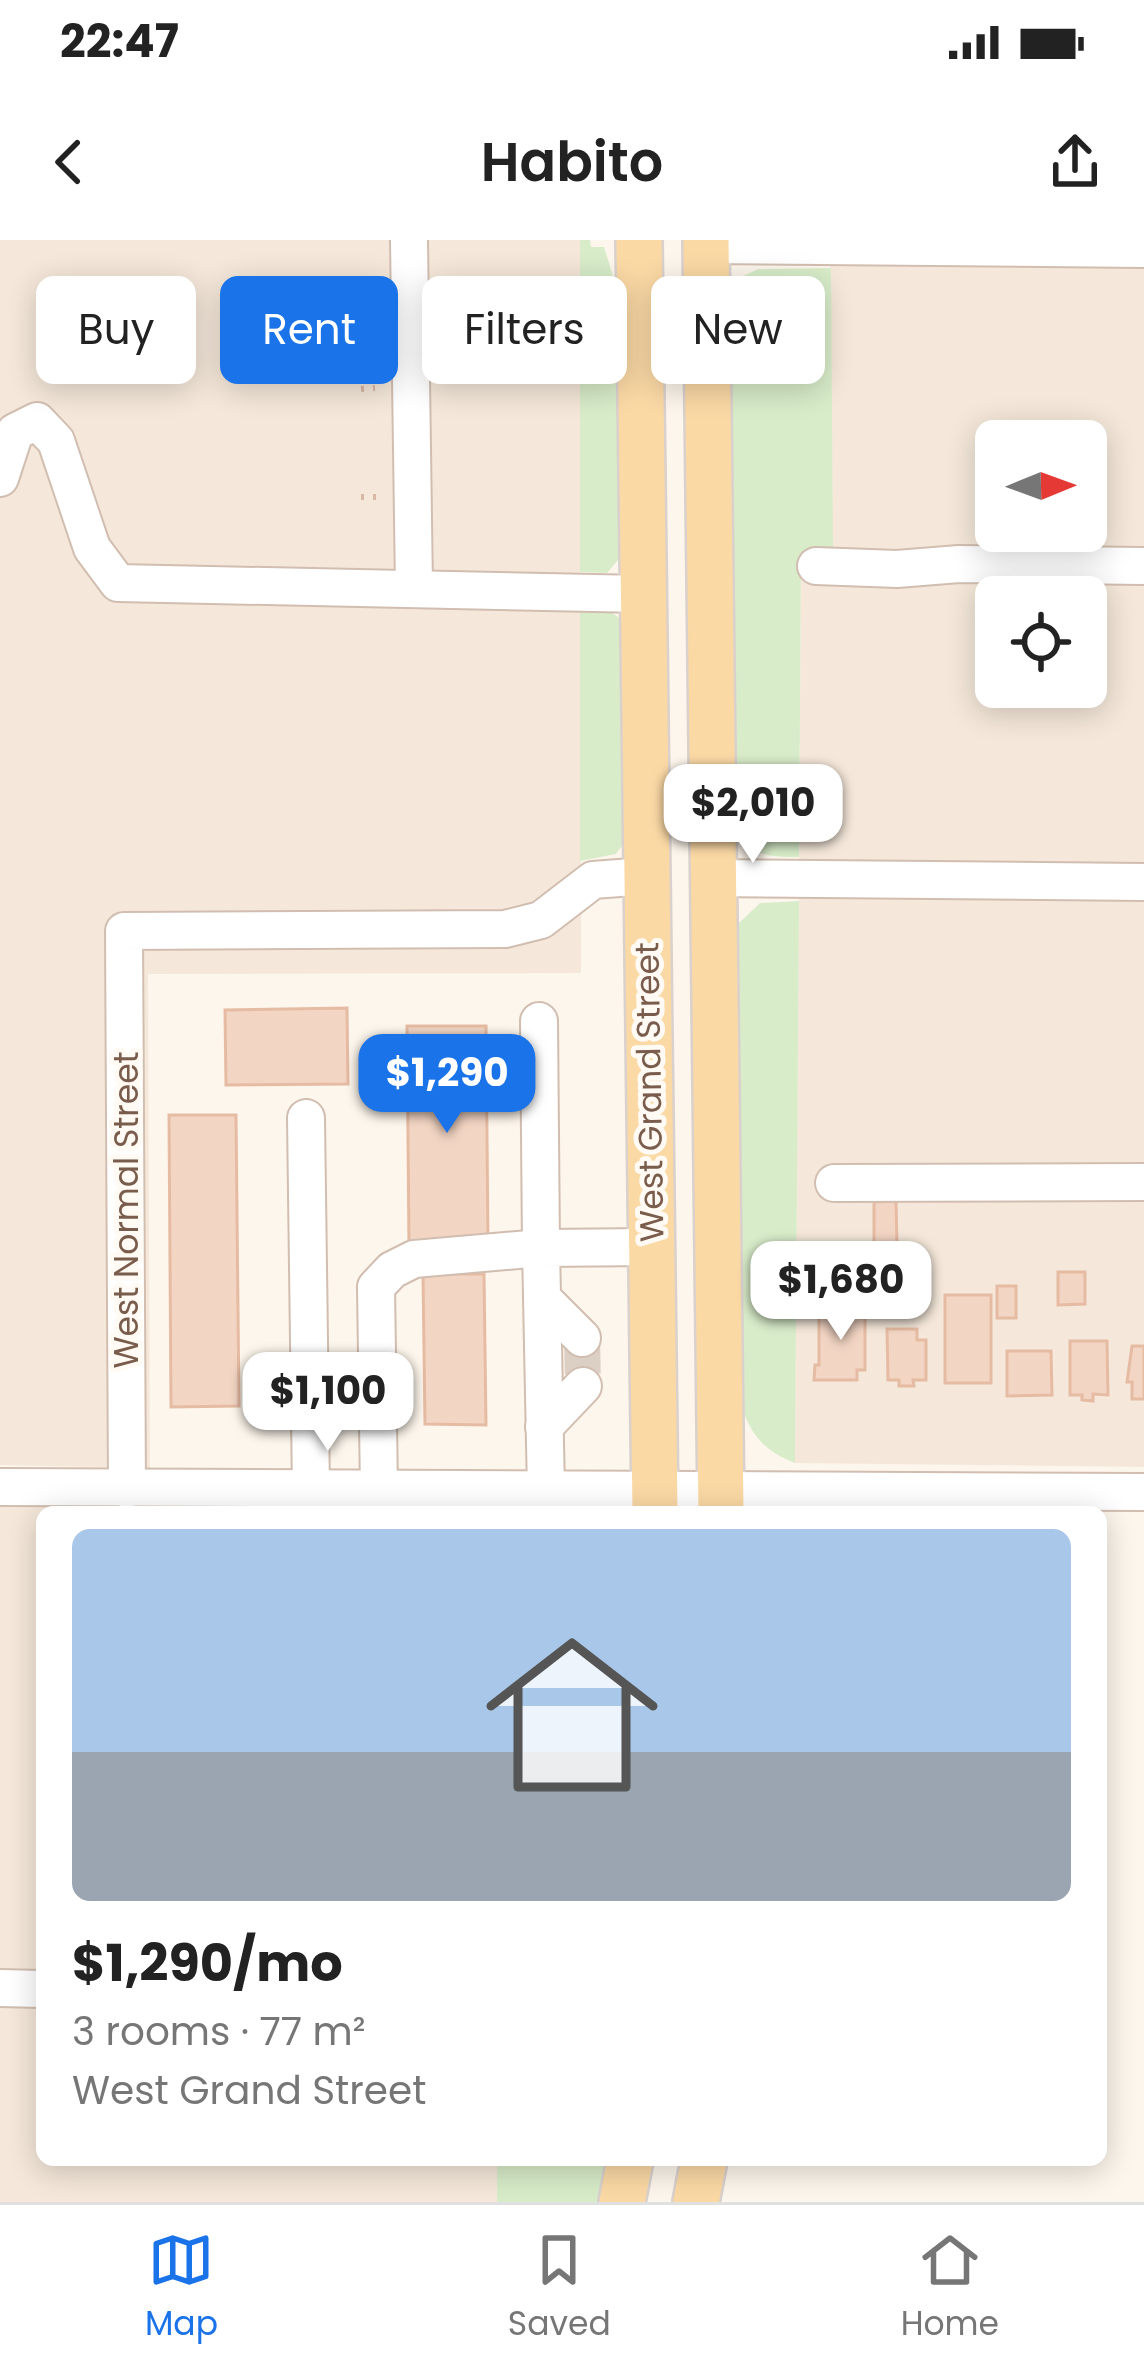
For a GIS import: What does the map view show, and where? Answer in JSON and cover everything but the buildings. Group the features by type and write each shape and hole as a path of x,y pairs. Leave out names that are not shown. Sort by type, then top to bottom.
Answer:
{"main road":[{"name":"West Grand Street","path":"638,240 655,1502"},
{"name":"West Grand Street","path":"706,242 721,1502"},
{"path":"622,2202 629,2166"},
{"path":"696,2202 703,2166"}],"street":[{"path":"409,240 414,588"},
{"path":"706,242 1144,249"},
{"path":"0,478 15,432 37,421 56,442 92,548 118,583 643,594"},
{"path":"816,566 1144,566"},
{"name":"West Normal Street","path":"128,1489 124,931 505,929 541,920 593,880 646,876"},
{"path":"712,878 1144,882"},
{"path":"539,1021 546,1491"},
{"path":"306,1118 311,1490"},
{"path":"834,1183 1144,1182"},
{"path":"379,1490 376,1287 392,1270 413,1259 541,1248 652,1247"},
{"path":"543,1300 582,1338"},
{"path":"544,1426 583,1387"},
{"path":"0,1487 546,1491 655,1502 1144,1492"},
{"path":"0,1988 36,1989"}],"path":[{"path":"361,389 375,388"},
{"path":"361,497 378,497"}],"shaded area":[{"path":"0,240 580,240 580,276 422,276 422,384 580,384 581,973 148,974 150,1468 0,1465"},
{"path":"812,240 1144,240 1144,1467 795,1463 801,563 819,384 825,384 831,268"},
{"path":"0,1501 237,1506 36,1506 36,2166 497,2166 497,2202 0,2202"}],"green space":[{"path":"580,240 590,240 591,247 604,247 613,276 580,276"},
{"path":"831,268 833,559 801,563 799,857 757,852 743,840 732,819 727,384 825,384 825,276 743,276 758,269"},
{"path":"580,384 622,384 623,554 607,573 580,572"},
{"path":"580,607 607,609 622,620 628,838 616,854 580,861"},
{"path":"799,901 795,1463 758,1438 738,1396 736,926 760,903"},
{"path":"497,2166 609,2166 601,2202 497,2202"}],"tunnel":[{"path":"582,1338 583,1386"}]}
